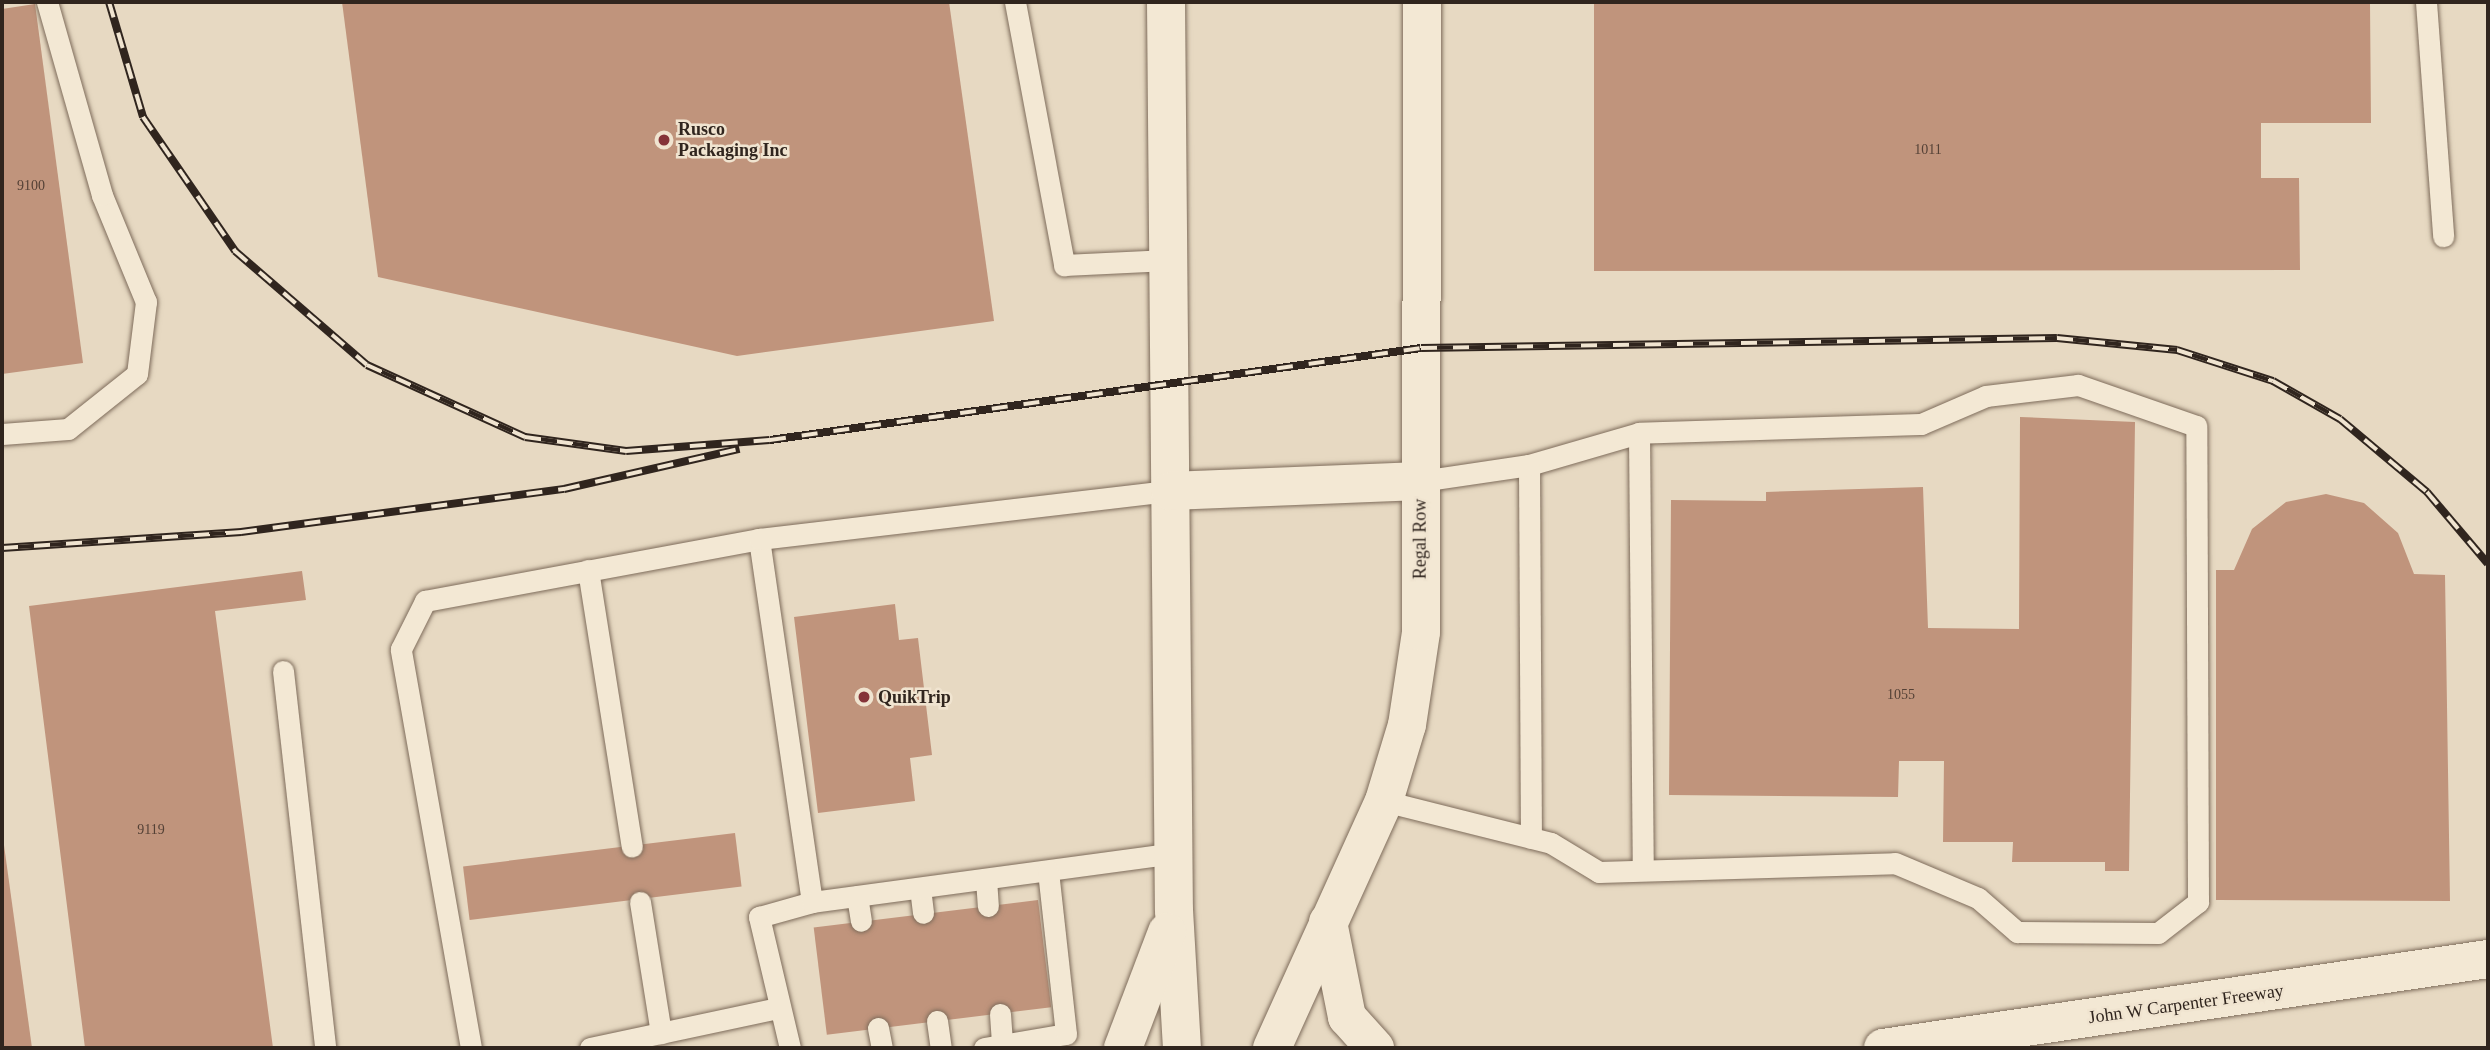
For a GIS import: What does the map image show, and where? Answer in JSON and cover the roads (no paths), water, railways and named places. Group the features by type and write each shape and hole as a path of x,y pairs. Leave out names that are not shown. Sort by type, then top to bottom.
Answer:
{"main road":[{"path":"1166,2 1173,853 1182,1048"},
{"name":"Regal Row","path":"1272,1048 1384,801 1406,725 1421,632 1422,2"},
{"path":"1170,491 1420,481"},
{"path":"1124,1048 1174,910"},
{"path":"1328,922 1347,1017 1375,1048"},
{"name":"John W Carpenter Freeway","path":"1883,1048 2478,960"}],"lane":[{"path":"2,434 68,429 138,374 146,302 102,195 47,2"},
{"path":"1015,2 1064,265 1168,260"},
{"path":"2426,2 2444,236"},
{"path":"1384,801 1531,838 1599,872 1895,863 1978,898 2017,932 2158,933 2198,902 2196,426 2078,385 1986,396 1921,424 1639,433 1529,465 1420,481"},
{"path":"1639,433 1643,870"},
{"path":"1529,465 1531,838"},
{"path":"471,1048 401,649 425,601 759,539 1170,491"},
{"path":"759,539 812,902"},
{"path":"588,570 632,847"},
{"path":"283,671 325,1048"},
{"path":"790,1048 778,1008 759,918 812,902 1173,853"},
{"path":"1000,1014 993,1047 1066,1034 1048,871"},
{"path":"986,879 988,906"},
{"path":"920,888 923,913"},
{"path":"857,896 861,921"},
{"path":"640,902 660,1033"},
{"path":"590,1048 778,1008"},
{"path":"937,1021 941,1048"}],"railway":[{"path":"109,2 143,117 235,251 367,365 525,437 626,451 770,440 1421,348 2057,338 2177,350 2273,381 2340,419 2427,492 2488,564"},
{"path":"2,548 241,532 564,489 739,449"}],"place":[{"name":"Rusco Packaging Inc","path":"664,140"},
{"name":"QuikTrip","path":"864,697"}]}
